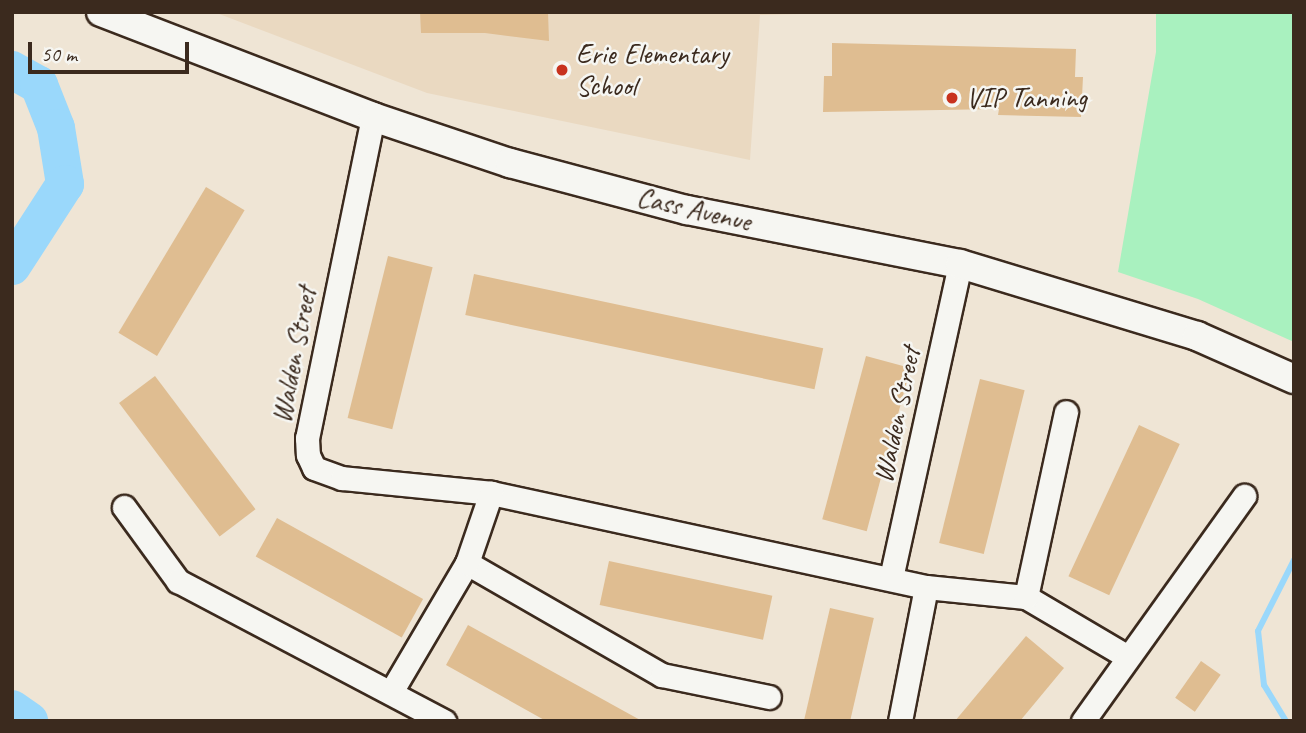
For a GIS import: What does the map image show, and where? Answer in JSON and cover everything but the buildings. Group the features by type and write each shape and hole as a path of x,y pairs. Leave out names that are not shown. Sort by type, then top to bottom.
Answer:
{"main road":[{"name":"Cass Avenue","path":"102,12 373,117 585,184 687,209 960,264 1186,333 1294,379"}],"street":[{"name":"Walden Street","path":"373,117 307,455 314,468 328,475 491,493 926,587 1026,597 1128,657"},
{"name":"Walden Street","path":"891,578 960,264"},
{"path":"1026,597 1066,412"},
{"path":"391,692 467,563 491,493"},
{"path":"1091,718 1128,657 1244,496"},
{"path":"124,507 178,581 444,721"},
{"path":"467,563 662,675 769,698"},
{"path":"900,721 926,587"}],"shaded area":[{"name":"Erie Elementary School","path":"214,12 875,12 760,15 750,160 427,93"}],"green space":[{"path":"1156,12 1294,12 1294,342 1198,299 1118,272 1156,52"}],"waterway":[{"path":"12,70 39,85 56,128 65,184 12,266"},
{"path":"1286,721 1264,685 1258,631 1294,560"},
{"path":"12,709 29,721"}],"place":[{"name":"Erie Elementary School","path":"562,70"},
{"name":"VIP Tanning","path":"952,98"}]}
